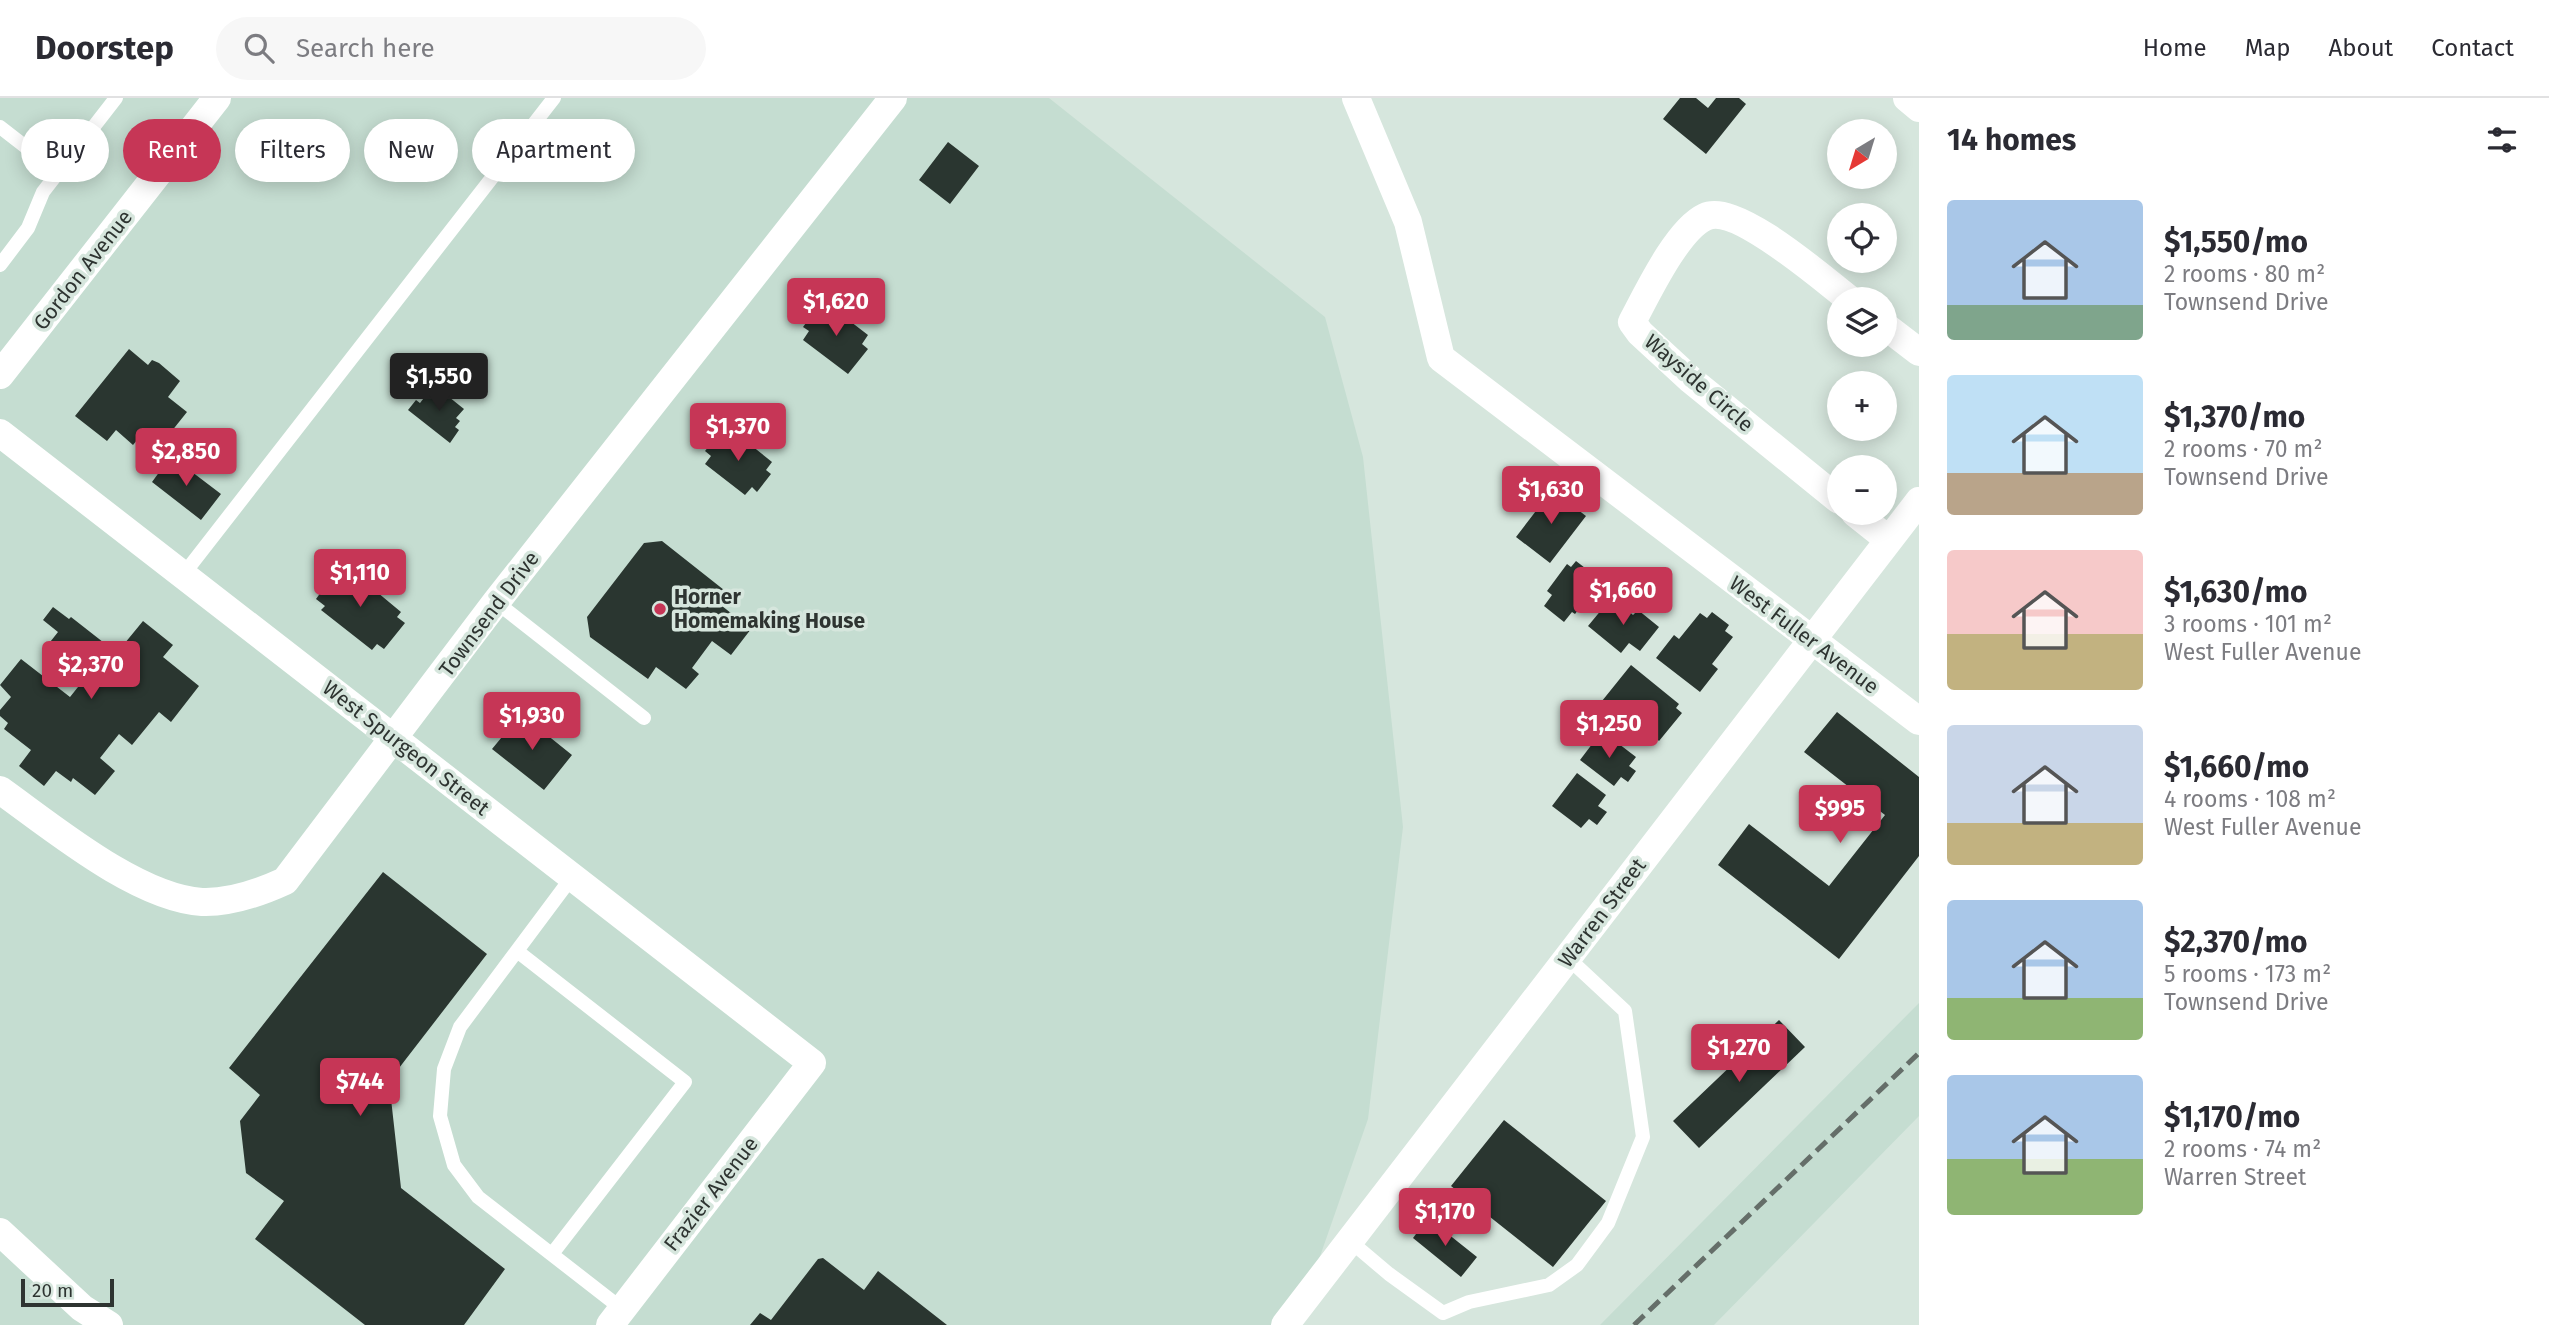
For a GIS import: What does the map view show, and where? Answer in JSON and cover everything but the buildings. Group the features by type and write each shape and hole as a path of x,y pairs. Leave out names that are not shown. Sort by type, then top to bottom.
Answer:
{"street":[{"name":"Gordon Avenue","path":"0,375 217,98"},
{"name":"Townsend Drive","path":"0,790 100,861 159,892 202,902 255,894 285,881 496,602 893,98"},
{"name":"West Fuller Avenue","path":"1356,98 1408,222 1441,358 1919,722"},
{"path":"1907,98 1919,108"},
{"name":"Wayside Circle","path":"1827,490 1691,380 1640,333 1632,322 1676,243 1707,215 1722,214 1760,232 1833,287"},
{"path":"1897,335 1919,352"},
{"name":"West Spurgeon Street","path":"0,433 812,1063"},
{"name":"Warren Street","path":"1284,1325 1919,501"},
{"path":"1870,525 1889,540"},
{"name":"Frazier Avenue","path":"616,1317 812,1063"},
{"path":"0,1232 82,1308 109,1325"}],"lane":[{"path":"100,119 116,98"},
{"path":"183,575 554,98"},
{"path":"0,127 21,143"},
{"path":"0,265 29,228 43,192 50,182"},
{"path":"496,602 644,718"},
{"path":"572,877 460,1027 444,1069 440,1116 454,1165 478,1197 552,1254 616,1317"},
{"path":"517,951 685,1082 552,1254"},
{"path":"1350,1241 1389,1275 1443,1313 1469,1303 1549,1285 1577,1265 1608,1223 1643,1137 1625,1011 1568,958"}],"shaded area":[{"path":"0,98 1049,98 1325,317 1363,457 1403,827 1368,1119 1296,1325 0,1325"},
{"path":"1919,1003 1919,1116 1714,1325 1600,1325"}],"railway":[{"path":"1634,1325 1919,1053"}],"place":[{"name":"Horner Homemaking House","path":"660,609"}]}
